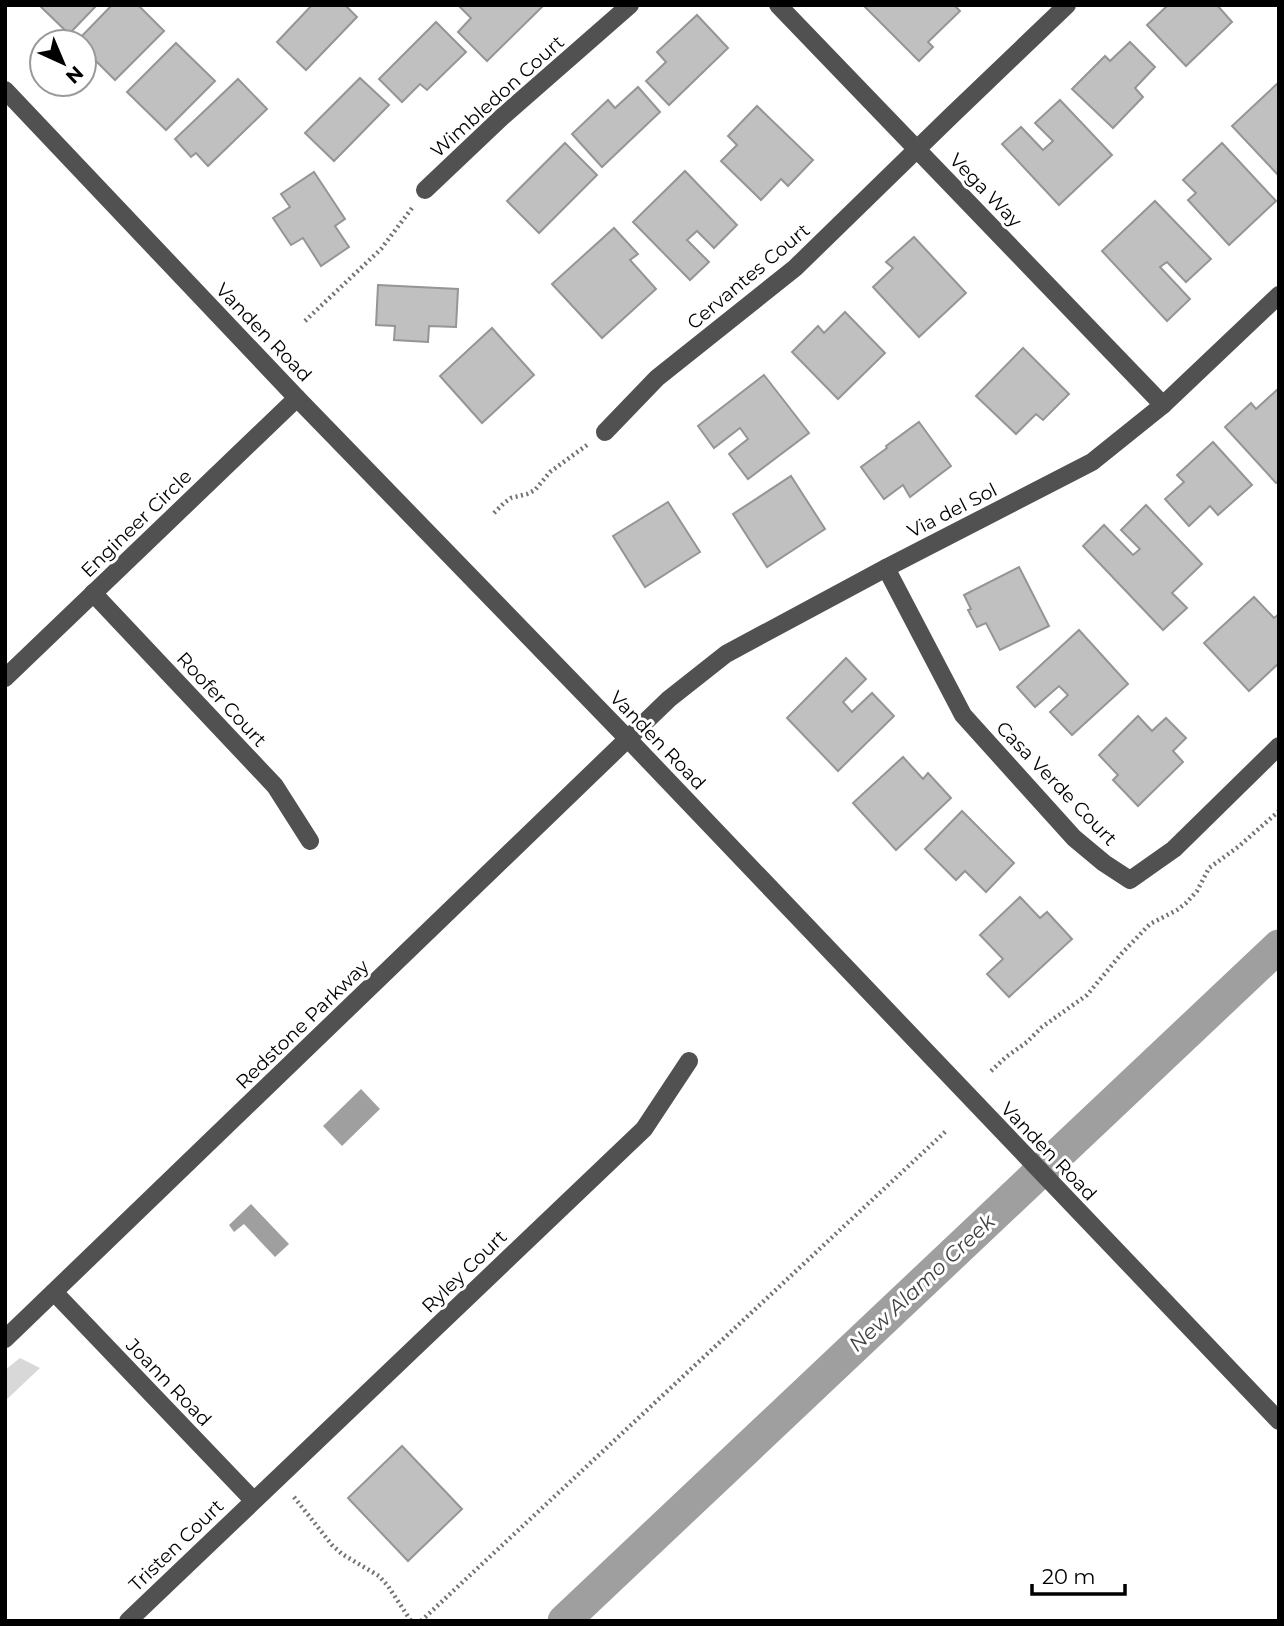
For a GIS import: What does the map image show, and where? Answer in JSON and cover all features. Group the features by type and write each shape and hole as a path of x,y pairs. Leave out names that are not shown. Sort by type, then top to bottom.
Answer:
{"street":[{"name":"Wimbledon Court","path":"425,190 502,117 630,5"},
{"name":"Vega Way","path":"778,5 1163,405"},
{"path":"917,150 1067,5"},
{"name":"Vanden Road","path":"5,90 1279,1421"},
{"name":"Cervantes Court","path":"605,432 657,378 795,268 917,150"},
{"name":"Via del Sol","path":"628,739 669,699 726,654 1092,462 1163,405 1279,295"},
{"name":"Engineer Circle","path":"5,678 297,398"},
{"name":"Casa Verde Court","path":"886,568 963,715 1074,838 1130,880 1174,849 1279,746"},
{"name":"Roofer Court","path":"93,593 275,786 310,841"},
{"name":"Redstone Parkway","path":"5,1339 628,739"},
{"name":"Ryley Court","path":"253,1500 644,1129 689,1061"},
{"name":"Joann Road","path":"54,1292 253,1500"},
{"name":"Tristen Court","path":"128,1621 253,1500"}],"path":[{"path":"305,321 381,249 425,190"},
{"path":"494,513 512,498 535,490 550,472 605,432"},
{"path":"991,1071 1042,1027 1087,995 1150,924 1186,903 1209,868 1279,811"},
{"path":"421,1621 946,1131"},
{"path":"294,1497 332,1545 379,1576 411,1621"}],"shaded area":[{"path":"361,1089 380,1109 342,1146 323,1126"},
{"path":"251,1204 289,1244 275,1257 244,1224 234,1232 229,1225"},
{"path":"20,1358 40,1368 5,1401 5,1370"}],"building":[{"path":"39,5 97,5 75,28 63,28"},
{"path":"112,5 138,5 164,31 115,80 98,63 98,28 90,28"},
{"path":"312,5 345,5 357,17 306,70 277,42"},
{"path":"460,5 544,5 487,61 458,32 471,18"},
{"path":"954,5 960,11 928,42 933,47 919,61 865,7"},
{"path":"1166,5 1217,5 1232,22 1186,66 1147,25"},
{"path":"697,15 728,48 669,105 646,81 666,62 657,52"},
{"path":"436,22 466,52 427,90 420,84 402,102 379,79"},
{"path":"1130,42 1155,67 1135,88 1143,97 1113,128 1072,89 1105,56 1110,61"},
{"path":"176,43 215,81 166,130 127,92"},
{"path":"360,78 389,105 334,161 305,133"},
{"path":"238,79 267,109 208,166 196,153 191,157 175,139"},
{"path":"1279,82 1279,176 1232,126"},
{"path":"638,87 660,112 602,167 572,134 608,100 615,108"},
{"path":"1060,100 1112,155 1059,205 1002,144 1021,127 1043,150 1053,141 1035,123"},
{"path":"757,106 813,160 788,186 781,179 761,200 721,161 737,145 728,136"},
{"path":"565,143 597,175 539,233 507,201"},
{"path":"1222,143 1276,201 1229,245 1188,200 1196,193 1183,180"},
{"path":"685,171 737,225 714,248 697,231 687,240 709,262 690,280 633,222"},
{"path":"314,172 345,219 335,226 349,247 321,266 303,238 291,245 273,218 290,207 281,194"},
{"path":"1155,201 1211,259 1186,282 1167,262 1160,267 1190,299 1167,321 1102,251"},
{"path":"614,228 638,254 630,260 656,289 602,338 552,284"},
{"path":"914,237 966,293 919,337 873,287 893,268 886,262"},
{"path":"378,285 458,289 456,327 429,326 428,342 394,340 395,326 376,325"},
{"path":"845,312 885,353 838,399 792,352 818,326 824,333"},
{"path":"492,328 534,375 482,423 440,376"},
{"path":"1023,348 1069,394 1043,420 1036,414 1016,434 976,396"},
{"path":"764,375 809,433 748,479 729,454 748,439 740,428 714,448 698,426"},
{"path":"1278,389 1279,481 1276,483 1225,427 1251,403 1256,409"},
{"path":"919,422 951,466 910,497 903,485 884,499 861,467"},
{"path":"1213,442 1252,485 1218,515 1210,506 1189,526 1165,499 1184,482 1177,475"},
{"path":"791,476 825,529 767,567 733,514"},
{"path":"668,502 700,552 645,587 613,536"},
{"path":"1146,505 1202,564 1172,593 1187,608 1163,630 1083,546 1104,525 1133,555 1140,549 1121,530"},
{"path":"1019,567 1049,626 1000,650 986,623 977,627 964,595"},
{"path":"1254,597 1274,618 1279,614 1279,663 1249,691 1204,643"},
{"path":"1079,630 1128,684 1072,735 1050,712 1068,695 1059,686 1035,707 1017,687"},
{"path":"846,658 866,679 843,702 852,712 872,693 894,716 838,771 787,718"},
{"path":"1138,716 1152,731 1166,718 1186,738 1173,751 1183,762 1138,806 1113,780 1118,775 1099,755"},
{"path":"903,757 923,779 928,773 951,798 896,850 853,803"},
{"path":"962,811 1014,863 986,892 965,871 956,880 925,849"},
{"path":"1020,897 1040,918 1047,912 1072,939 1009,997 987,974 1003,959 980,935"},
{"path":"402,1446 462,1509 408,1561 348,1498"}],"waterway":[{"name":"New Alamo Creek","path":"564,1621 1279,946"}]}
